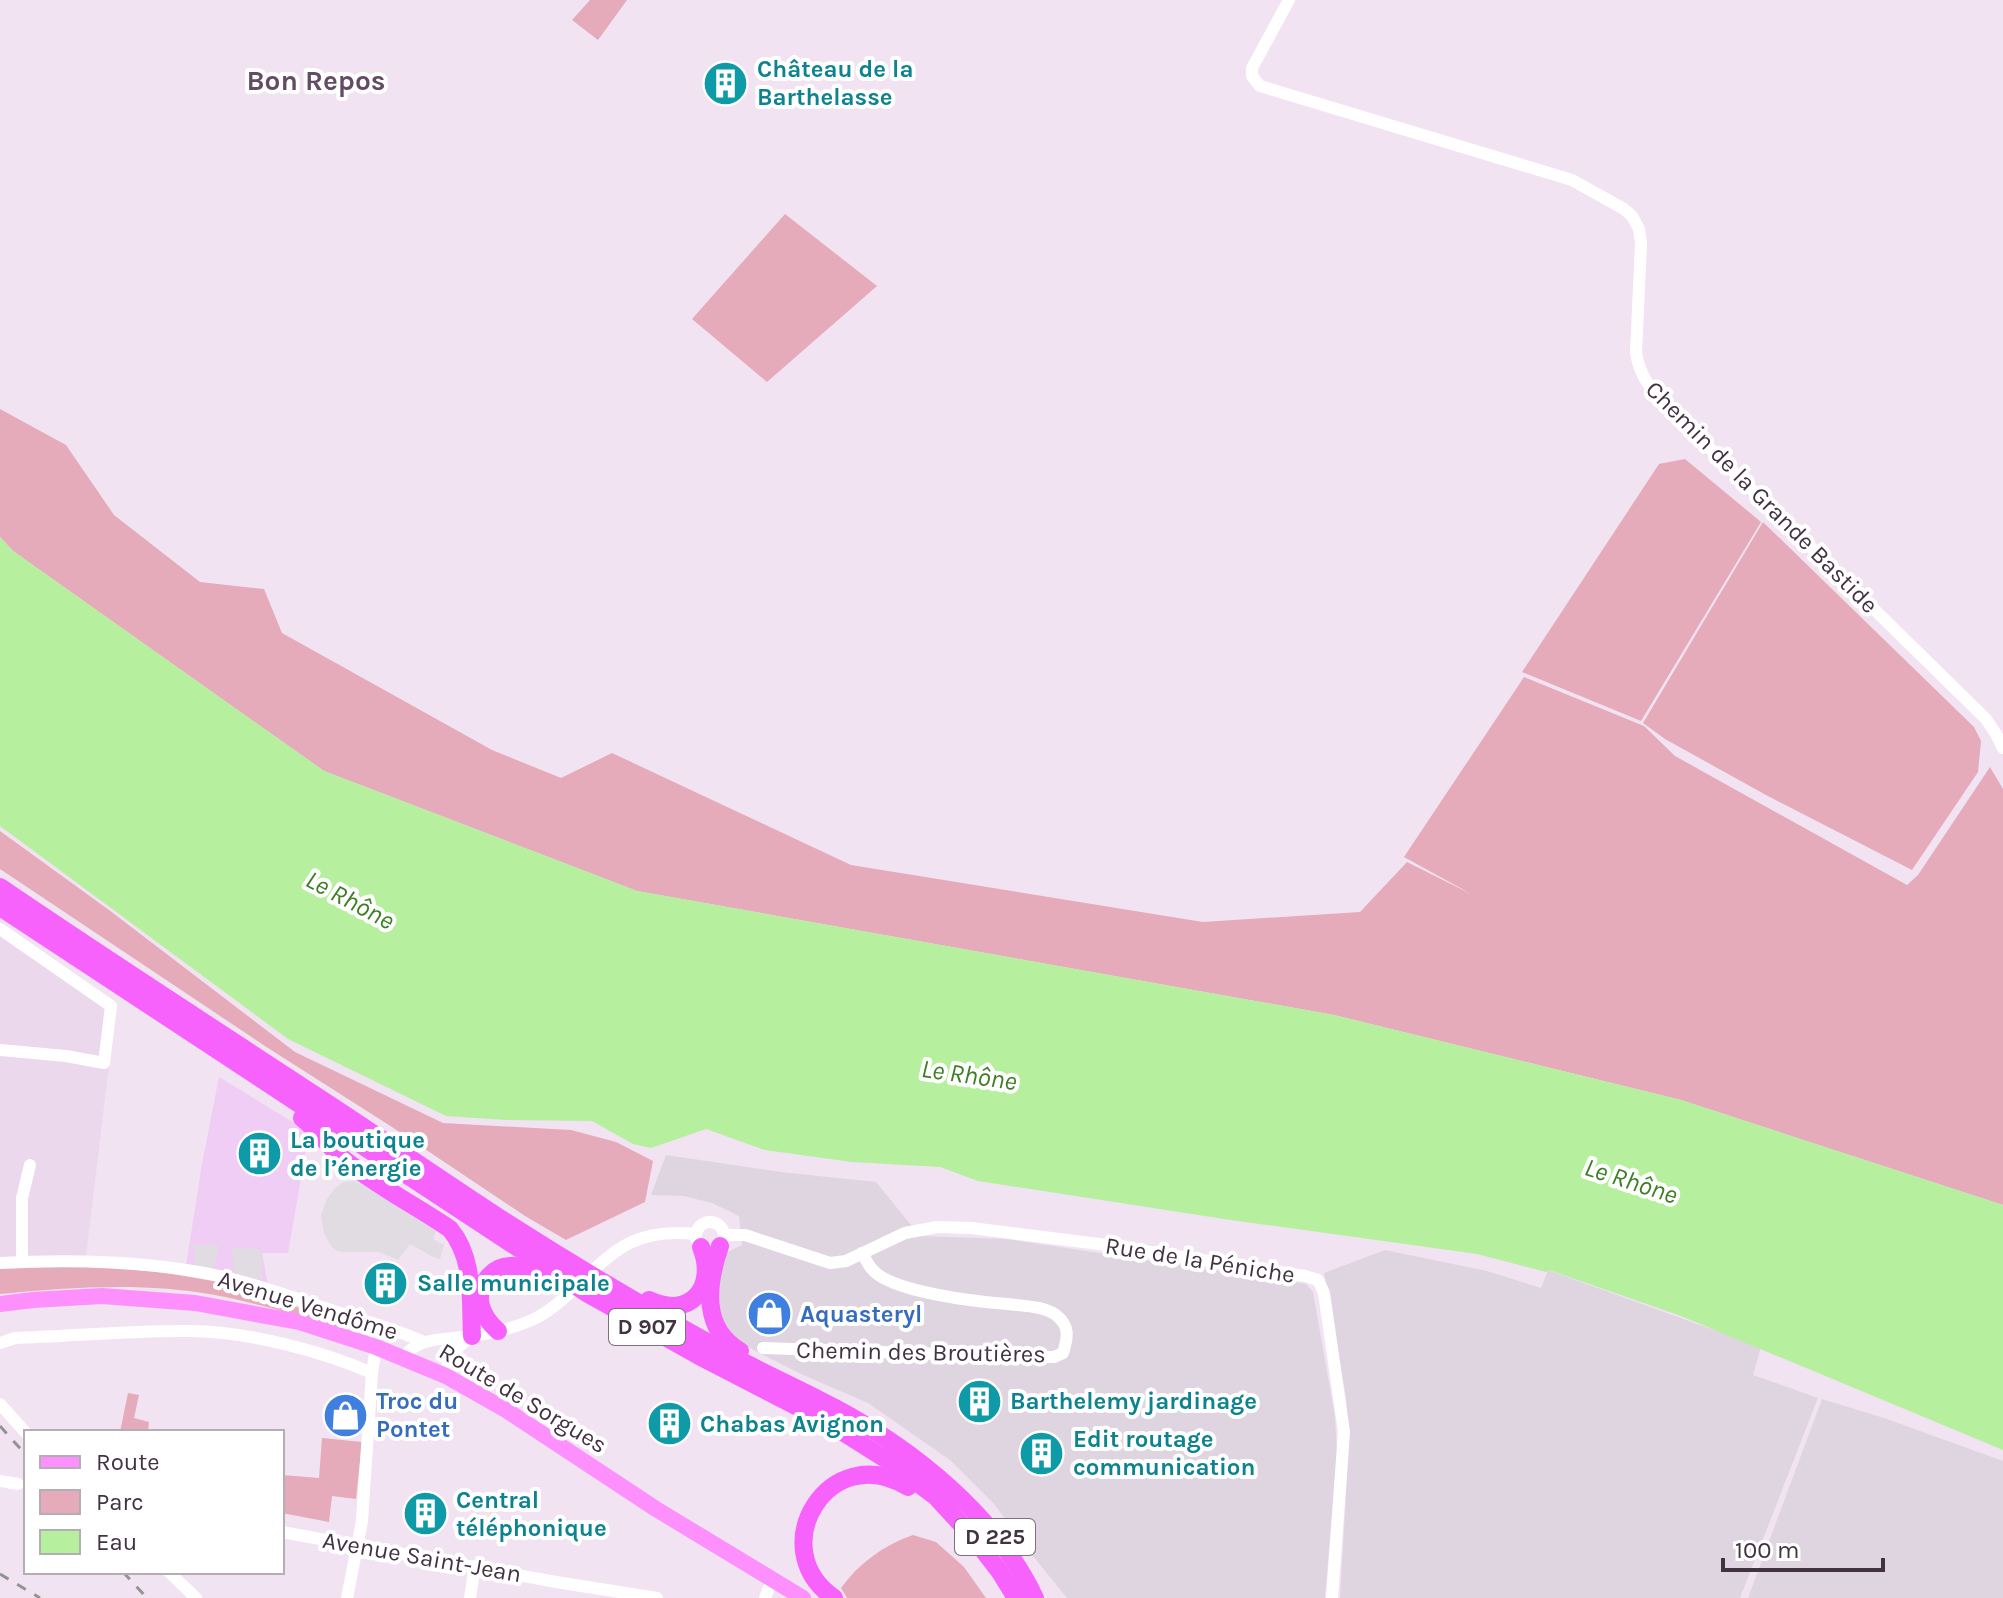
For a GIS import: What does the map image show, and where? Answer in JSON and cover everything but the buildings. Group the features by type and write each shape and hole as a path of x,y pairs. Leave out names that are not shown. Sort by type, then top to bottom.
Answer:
{"highway":[{"name":"D 907","path":"0,887 499,1217 646,1308 837,1409 906,1453 944,1483 960,1488 980,1506 1049,1598"},
{"name":"D 907","path":"0,907 588,1294 825,1421 887,1460 935,1496 973,1537 1016,1598"},
{"path":"255,1077 314,1127 349,1164 450,1229 457,1237 467,1262 472,1336"},
{"path":"499,1217 651,1302 668,1307 690,1302 703,1286 710,1240"},
{"path":"710,1240 713,1266 711,1304 722,1337 737,1350 829,1396 837,1409"},
{"path":"498,1331 487,1321 479,1300 483,1283 496,1270 513,1265 523,1267 588,1294"},
{"path":"834,1598 818,1585 805,1559 807,1520 828,1490 848,1478 874,1474 893,1478 916,1492 948,1521 982,1559 1008,1598"},
{"name":"D 225","path":"944,1483 983,1521 1035,1598"}],"main road":[{"name":"Route de Sorgues","path":"0,1304 102,1296 195,1303 299,1322 376,1347 446,1376 506,1410 656,1509 803,1598"}],"street":[{"name":"Chemin de la Grande Bastide","path":"1289,0 1252,68 1252,76 1260,86 1572,180 1632,216 1639,229 1641,243 1636,353 1645,382 1986,719 2003,748"},
{"path":"0,929 111,1006 104,1063 0,1050"},
{"path":"22,1262 22,1198 30,1165"},
{"name":"Rue de la Péniche","path":"862,1253 905,1233 937,1227 971,1228 1182,1256 1318,1280 1324,1293 1344,1432 1332,1598"},
{"path":"406,1359 408,1352 430,1341 472,1336 523,1324 555,1306 614,1252 653,1234 674,1231 710,1240 745,1235 830,1263 846,1261 862,1253"},
{"name":"Chemin des Broutières","path":"763,1348 1036,1357 1054,1357 1063,1353 1068,1339 1067,1326 1054,1313 1028,1306 956,1299 889,1281 872,1271 862,1253"},
{"name":"Avenue Vendôme","path":"0,1263 112,1263 219,1276 430,1341"},
{"path":"0,1343 15,1338 196,1331 291,1346 372,1373"},
{"path":"446,1376 450,1354 472,1336"},
{"path":"430,1341 450,1354"},
{"path":"347,1598 362,1521 376,1347"},
{"path":"0,1404 24,1431"},
{"path":"0,1481 18,1484"},
{"name":"Avenue Saint-Jean","path":"284,1532 657,1598"},
{"path":"470,1598 475,1566"},
{"path":"171,1574 196,1598"},
{"path":"765,1598 772,1580"}],"shaded area":[{"path":"0,934 115,1016 86,1256 0,1261"},
{"path":"219,1077 309,1132 288,1253 262,1253 268,1285 186,1266"},
{"path":"666,1155 876,1182 920,1236 1006,1239 1306,1284 1313,1292 1335,1417 1337,1453 1325,1598 1067,1598 994,1504 950,1460 868,1403 736,1341 717,1310 718,1279 725,1253 742,1245 739,1216 712,1203 684,1196 651,1195"},
{"path":"354,1181 436,1231 433,1239 444,1245 440,1259 410,1244 398,1260 379,1252 344,1252 331,1246 324,1233 321,1215 335,1188 344,1182"},
{"path":"194,1245 219,1245 214,1266 209,1269 195,1267"},
{"path":"232,1247 261,1249 262,1280 236,1275"},
{"path":"1385,1250 1487,1271 1541,1288 1548,1270 1761,1347 1753,1375 1818,1398 1740,1598 1340,1598 1349,1444 1346,1397 1324,1273"},
{"path":"1822,1399 2003,1461 2003,1598 1748,1598"}],"green space":[{"path":"590,0 627,0 598,40 572,20"},
{"path":"785,214 877,286 767,382 692,319"},
{"path":"0,409 66,445 114,515 200,582 264,589 282,633 492,750 561,778 612,753 851,865 1203,922 1360,912 1407,862 1473,895 1404,857 1524,677 1644,726 1675,756 1907,885 1918,875 1990,767 2003,789 2003,1205 1681,1100 1334,1015 637,891 324,771 13,551 0,537"},
{"path":"1685,459 1761,522 1641,721 1522,672 1659,464"},
{"path":"1763,522 1974,727 1981,741 1978,772 1912,870 1766,795 1665,739 1643,723"},
{"path":"0,831 295,1052 443,1123 571,1130 616,1142 653,1161 645,1202 566,1240 268,1048 0,869"},
{"path":"0,1266 108,1267 230,1284 352,1325 353,1329 245,1301 162,1288 54,1289 0,1294"},
{"path":"128,1393 139,1395 134,1418 149,1422 148,1430 120,1430"},
{"path":"322,1438 362,1442 356,1499 332,1496 329,1522 284,1513 284,1475 319,1478"},
{"path":"913,1535 936,1542 964,1567 986,1598 847,1598 841,1588 864,1563 892,1544"}],"water":[{"name":"Le Rhône","path":"0,537 13,551 324,771 637,891 1334,1015 1681,1100 2003,1205 2003,1450 1681,1316 1549,1270 1546,1272 1477,1254 978,1181 940,1167 852,1162 765,1150 706,1129 651,1148 633,1144 592,1121 446,1116 288,1039 0,826"}],"railway":[{"path":"0,1426 24,1453"},
{"path":"0,1574 40,1598"},
{"path":"125,1574 147,1598"}],"place":[{"name":"Château de la Barthelasse","path":"726,83"},
{"name":"La boutique de l’énergie","path":"259,1154"},
{"name":"Salle municipale","path":"386,1283"},
{"name":"Aquasteryl","path":"769,1314"},
{"name":"Barthelemy jardinage","path":"979,1401"},
{"name":"Troc du Pontet","path":"345,1415"},
{"name":"Chabas Avignon","path":"669,1424"},
{"name":"Edit routage communication","path":"1042,1453"},
{"name":"Central téléphonique","path":"425,1514"}],"district":[{"name":"Bon Repos","path":"316,80"}]}
